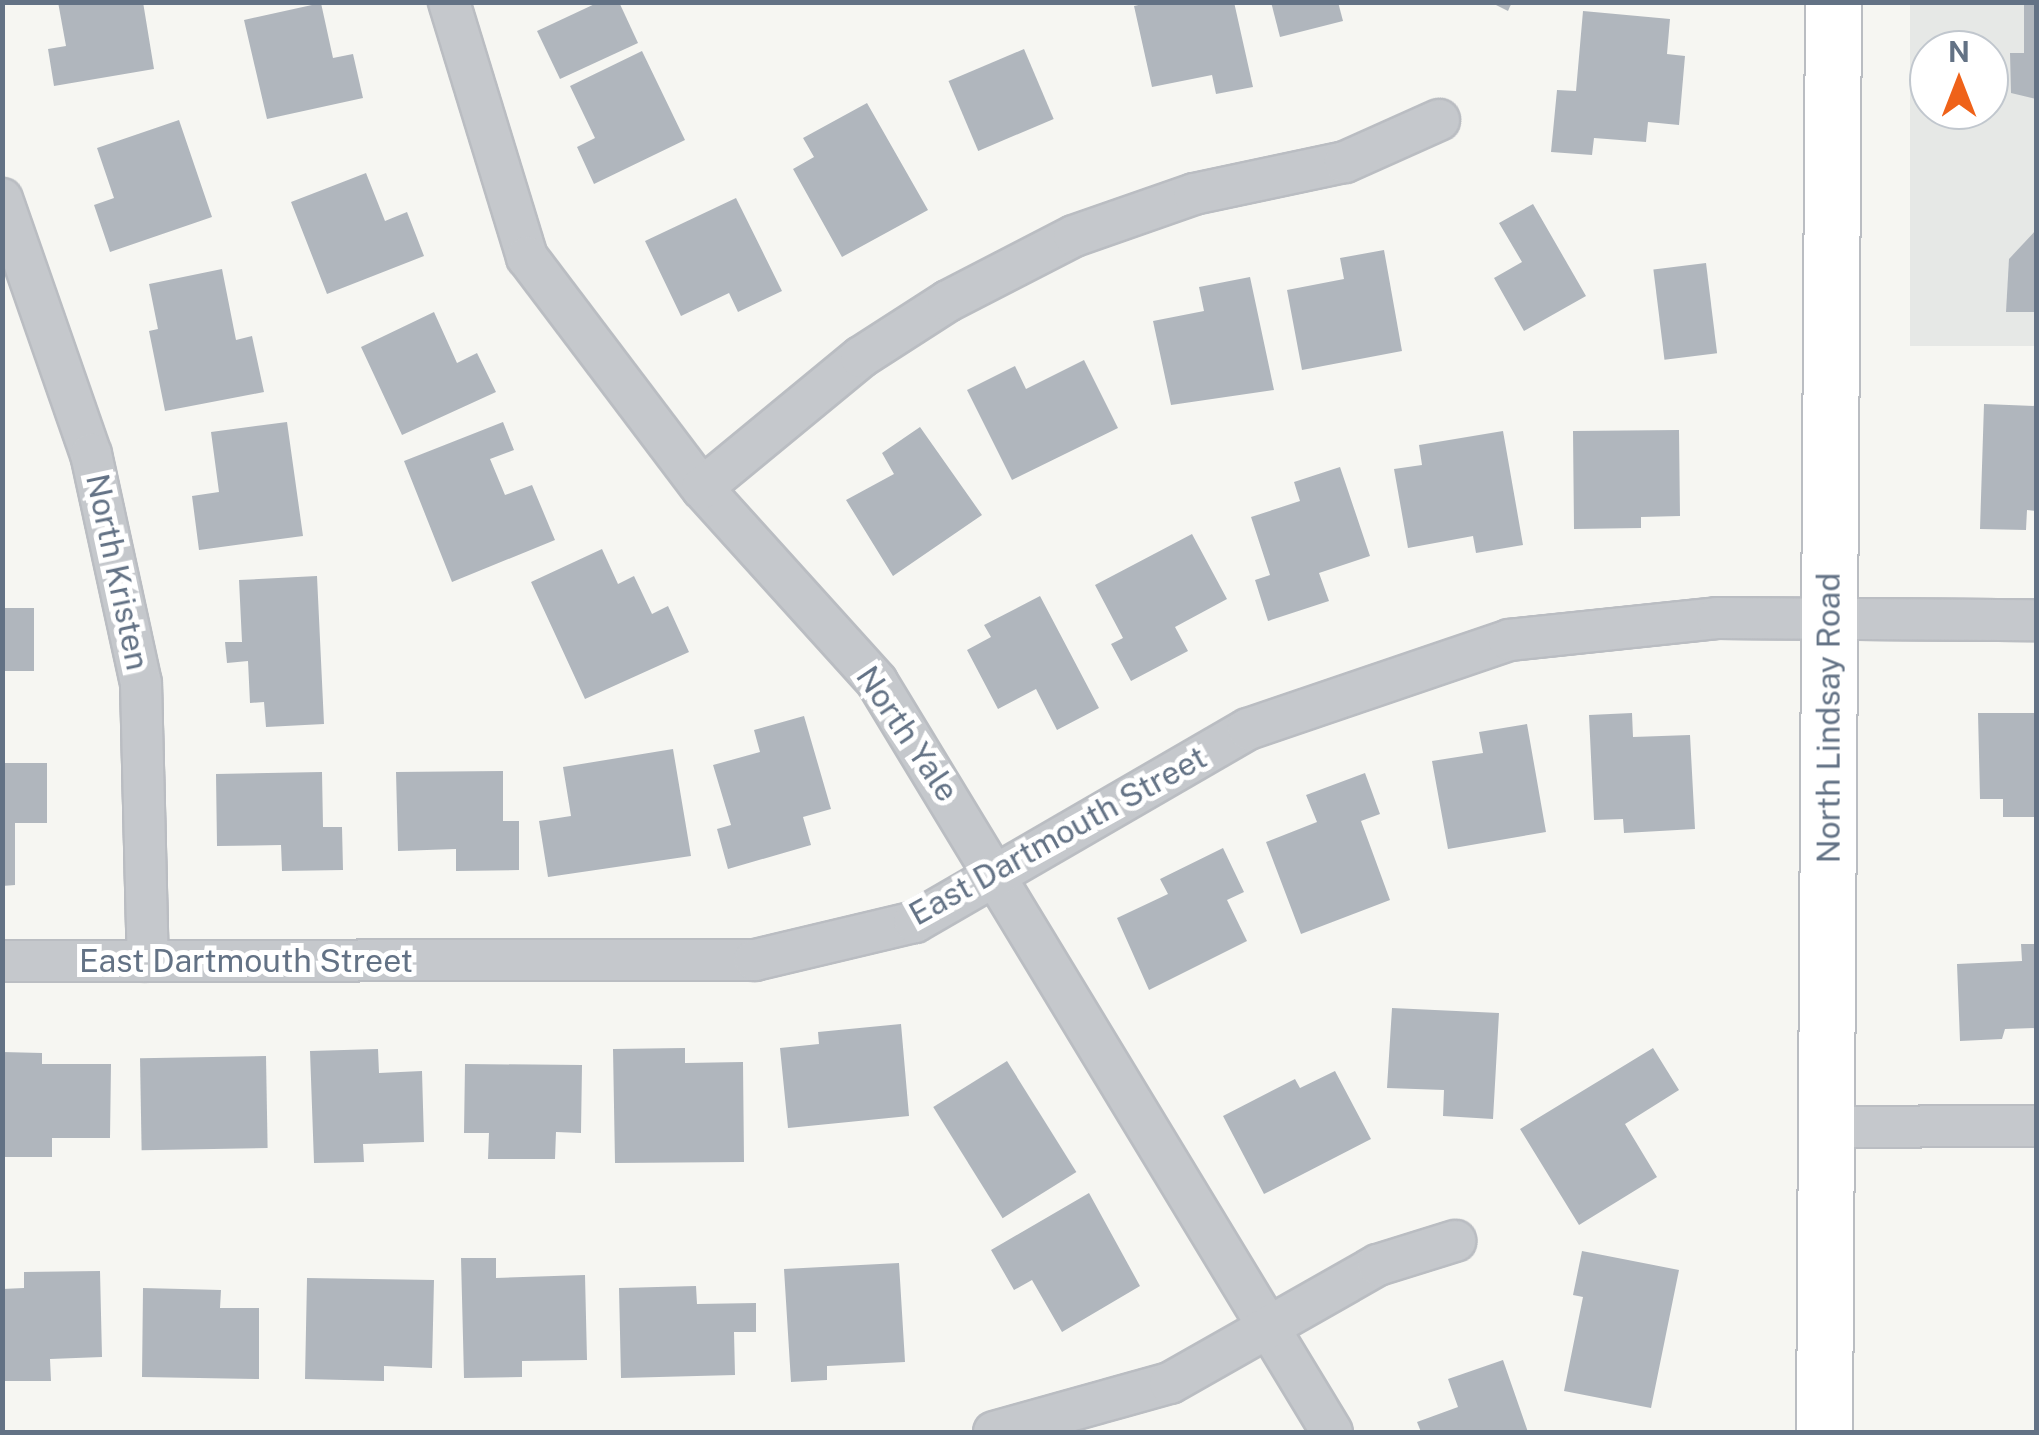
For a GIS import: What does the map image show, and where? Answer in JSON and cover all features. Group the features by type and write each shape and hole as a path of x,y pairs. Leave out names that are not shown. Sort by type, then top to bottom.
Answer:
{"main road":[{"name":"North Lindsay Road","path":"1824,1432 1833,2"}],"street":[{"name":"North Yale","path":"449,2 527,257 702,488 877,682 999,873 1332,1432"},
{"path":"702,488 861,357 948,301 1074,236 1194,194 1344,162 1438,120"},
{"name":"North Kristen","path":"2,199 92,454 141,682 148,960"},
{"name":"East Dartmouth Street","path":"2,961 755,960 915,922 1248,729 1509,640 1718,618 2036,620"},
{"path":"1826,1127 2036,1126"},
{"path":"994,1432 1170,1384 1378,1265 1455,1241"}],"shaded area":[{"path":"1910,3 2036,3 2036,346 1910,346 1910,130 2009,130 2009,30 1910,30"}],"building":[{"path":"58,2 143,2 154,69 54,86 48,49 66,46"},
{"path":"599,2 619,2 638,43 560,79 537,31"},
{"path":"1152,2 1234,2 1253,87 1216,94 1212,75 1152,87 1134,6"},
{"path":"1271,2 1338,2 1343,21 1280,37"},
{"path":"1490,2 1512,2 1508,11"},
{"path":"2024,2 2036,2 2036,99 2011,93 2010,53 2024,53"},
{"path":"321,3 333,58 353,54 363,98 267,119 244,20"},
{"path":"1583,11 1670,19 1667,54 1685,56 1679,125 1648,122 1646,142 1594,138 1592,155 1551,152 1557,90 1576,91"},
{"path":"1024,49 1054,119 978,151 949,81"},
{"path":"642,51 685,140 594,184 577,147 595,138 570,86"},
{"path":"867,103 928,210 842,257 793,169 814,157 803,138"},
{"path":"179,120 212,217 110,252 94,205 114,198 97,148"},
{"path":"366,173 385,221 407,212 424,256 327,294 291,202"},
{"path":"736,198 782,291 738,312 729,293 681,316 645,241"},
{"path":"1533,204 1586,296 1524,331 1494,278 1522,262 1499,223"},
{"path":"2036,230 2036,312 2006,312 2009,259"},
{"path":"1384,250 1402,351 1302,370 1287,290 1344,279 1340,258"},
{"path":"1706,263 1717,353 1664,360 1653,269"},
{"path":"222,269 236,340 252,336 264,392 165,411 149,331 158,329 149,284"},
{"path":"1250,277 1274,390 1171,405 1153,321 1204,311 1199,287"},
{"path":"434,312 457,363 477,353 496,392 402,435 361,347"},
{"path":"1084,360 1118,428 1012,480 967,390 1015,366 1026,389"},
{"path":"1984,404 2036,406 2036,511 2027,510 2026,530 1980,529"},
{"path":"287,422 303,536 199,550 192,496 219,492 211,432"},
{"path":"503,422 514,450 490,459 505,495 532,485 555,540 452,582 404,461"},
{"path":"920,427 982,515 893,576 846,500 894,474 882,453"},
{"path":"1679,430 1680,516 1641,517 1641,528 1574,529 1573,431"},
{"path":"1503,431 1523,545 1476,553 1473,536 1408,548 1394,469 1422,465 1419,445"},
{"path":"1340,467 1370,556 1319,573 1329,601 1268,621 1255,580 1270,575 1251,517 1300,501 1294,482"},
{"path":"1192,534 1227,599 1175,627 1188,651 1131,681 1111,644 1123,638 1095,585"},
{"path":"602,549 618,584 634,576 652,614 668,606 689,652 585,699 531,582"},
{"path":"317,576 324,724 266,727 264,702 250,703 248,661 227,663 225,642 242,642 239,580"},
{"path":"1040,596 1099,708 1057,730 1036,689 998,709 967,650 991,637 984,625"},
{"path":"2,608 34,608 34,671 2,671"},
{"path":"1632,713 1633,737 1690,735 1695,829 1624,833 1623,819 1594,820 1589,715"},
{"path":"1978,713 2035,713 2036,817 2003,817 2003,799 1980,799"},
{"path":"804,716 831,809 803,817 811,845 728,869 717,829 731,825 713,765 760,752 754,730"},
{"path":"1527,724 1546,832 1448,849 1432,761 1483,753 1479,732"},
{"path":"673,749 691,856 548,877 539,821 571,816 563,767"},
{"path":"4,763 47,763 47,823 15,823 15,885 2,886"},
{"path":"503,771 503,821 519,821 519,870 456,871 456,849 398,851 396,772"},
{"path":"322,772 323,827 342,827 343,870 282,871 281,845 217,846 216,774"},
{"path":"1365,773 1380,814 1361,821 1390,900 1301,934 1266,842 1317,822 1306,795"},
{"path":"1223,848 1244,892 1227,900 1247,941 1149,990 1117,918 1168,894 1160,879"},
{"path":"2021,944 2036,944 2036,1028 2005,1029 2002,1039 1960,1041 1957,964 2022,961"},
{"path":"1392,1008 1499,1013 1493,1119 1443,1116 1444,1090 1387,1088"},
{"path":"901,1024 909,1116 788,1128 780,1048 819,1044 818,1032"},
{"path":"685,1048 685,1063 743,1062 744,1162 615,1163 613,1049"},
{"path":"1653,1048 1679,1090 1625,1124 1657,1177 1579,1225 1520,1129"},
{"path":"378,1049 379,1073 422,1071 424,1142 363,1144 364,1162 314,1163 310,1051"},
{"path":"2,1052 42,1053 42,1064 111,1064 110,1138 52,1138 52,1157 2,1157"},
{"path":"266,1056 268,1148 142,1150 140,1058"},
{"path":"1007,1061 1076,1172 1003,1218 933,1107"},
{"path":"465,1064 582,1065 581,1133 556,1132 555,1159 488,1159 489,1133 464,1133"},
{"path":"1335,1071 1371,1139 1264,1194 1223,1116 1295,1079 1300,1088"},
{"path":"1089,1193 1140,1286 1062,1332 1032,1280 1014,1290 991,1250"},
{"path":"1582,1251 1679,1270 1651,1408 1564,1391 1583,1297 1573,1295"},
{"path":"461,1258 496,1258 496,1278 585,1275 587,1360 522,1361 522,1377 464,1378"},
{"path":"899,1263 905,1362 827,1366 827,1380 791,1382 784,1269"},
{"path":"100,1271 102,1357 50,1359 51,1381 2,1381 2,1289 24,1288 24,1272"},
{"path":"307,1278 434,1280 432,1368 384,1366 384,1381 305,1379"},
{"path":"696,1286 697,1304 756,1303 756,1332 734,1332 735,1375 621,1378 619,1288"},
{"path":"143,1288 221,1290 220,1308 259,1308 259,1379 142,1377"},
{"path":"1503,1360 1528,1432 1421,1432 1417,1422 1458,1407 1448,1379"}]}
